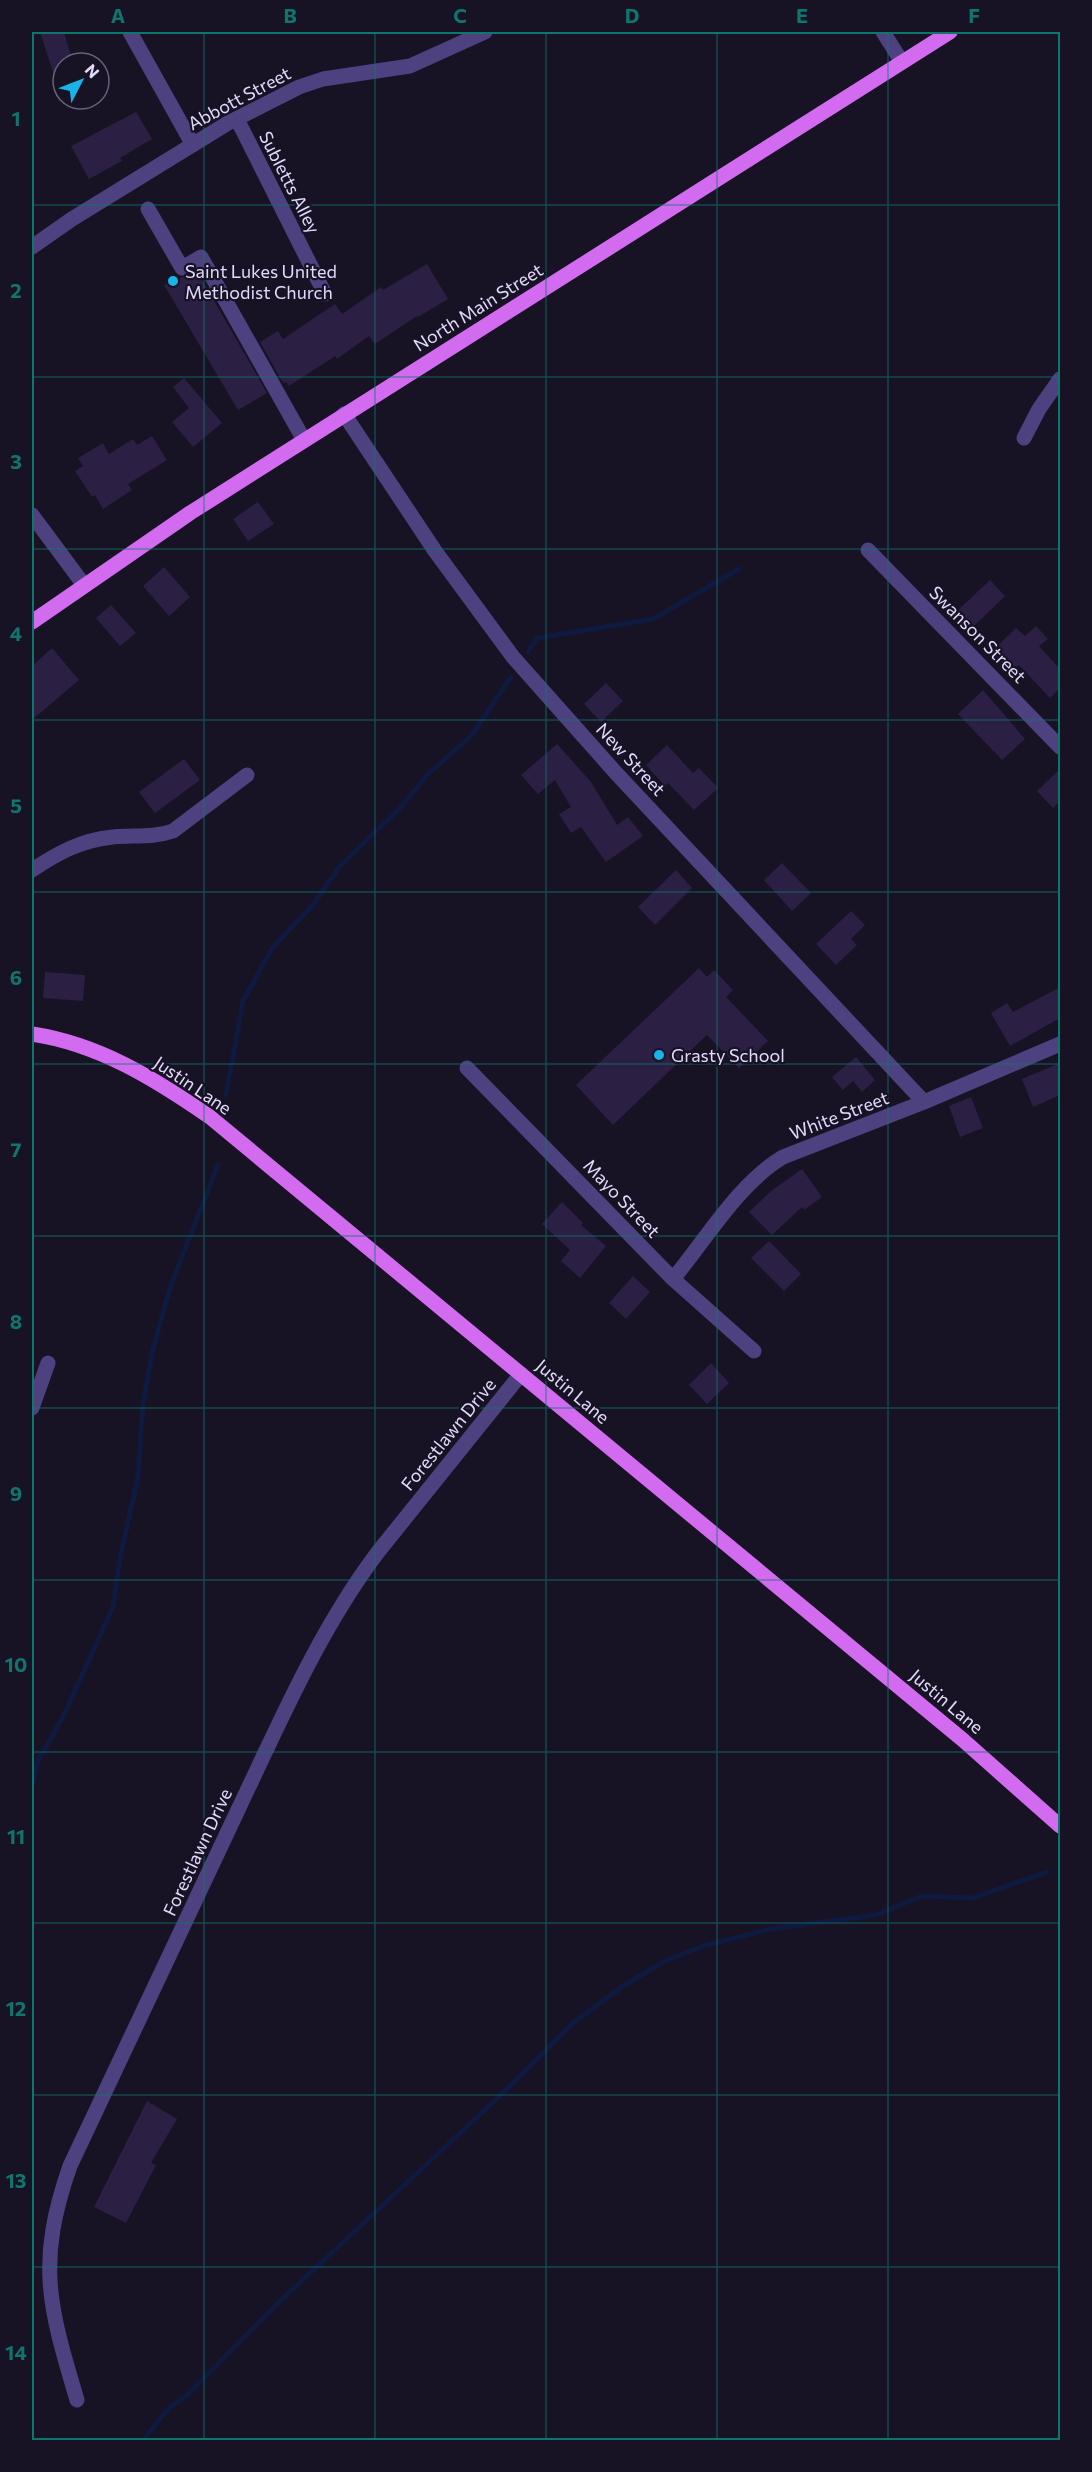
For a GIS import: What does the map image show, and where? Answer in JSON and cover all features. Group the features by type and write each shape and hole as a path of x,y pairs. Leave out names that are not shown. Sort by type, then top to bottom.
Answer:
{"main road":[{"name":"North Main Street","path":"32,622 190,513 950,32"},
{"name":"Justin Lane","path":"32,1034 89,1048 117,1059 210,1116 963,1740 1060,1826"}],"street":[{"path":"130,32 193,145"},
{"name":"Abbott Street","path":"32,247 72,219 193,145 299,87 323,80 410,66 484,32"},
{"path":"883,32 902,62"},
{"name":"Subletts Alley","path":"237,119 325,294"},
{"path":"148,209 182,268 201,257 304,440"},
{"path":"1024,438 1039,409 1060,379"},
{"name":"New Street","path":"345,414 435,551 513,657 616,772 924,1102"},
{"path":"32,515 84,585"},
{"name":"Swanson Street","path":"868,550 1060,747"},
{"path":"32,870 63,850 87,841 113,837 158,836 173,831 247,775"},
{"name":"White Street","path":"673,1279 748,1183 764,1168 783,1157 924,1102 1060,1044"},
{"name":"Mayo Street","path":"467,1068 673,1279 754,1351"},
{"path":"32,1408 48,1363"},
{"name":"Forestlawn Drive","path":"77,2400 50,2300 48,2260 51,2228 70,2166 260,1763 328,1628 359,1577 522,1374"}],"building":[{"path":"40,32 64,32 70,51 51,51 51,66"},
{"path":"136,112 152,139 120,158 122,161 89,179 71,146"},
{"path":"427,264 448,299 375,344 369,336 337,359 335,356 289,386 286,382 283,383 260,342 278,331 283,339 335,304 342,314 381,287 383,290"},
{"path":"197,271 267,393 238,410 164,285"},
{"path":"184,378 222,423 193,447 172,422 189,408 173,387"},
{"path":"152,436 167,460 128,484 132,490 103,509 95,495 92,497 75,471 83,466 78,458 103,443 109,454 133,439 137,445"},
{"path":"258,502 274,524 248,541 233,519"},
{"path":"164,567 190,597 169,616 143,586"},
{"path":"990,580 1005,596 971,629 956,612"},
{"path":"111,605 136,633 120,646 96,618"},
{"path":"1036,626 1048,639 1039,646 1060,669 1060,688 1050,698 1019,665 1011,673 991,652 1016,628 1025,636"},
{"path":"52,648 79,680 32,720 32,666"},
{"path":"606,683 623,701 601,722 584,704"},
{"path":"983,690 1025,739 1002,760 958,714"},
{"path":"557,744 591,782 617,825 628,817 643,836 606,862 581,827 571,833 559,814 571,807 555,780 538,794 521,775"},
{"path":"667,745 693,773 699,768 718,788 694,810 668,783 665,786 646,765"},
{"path":"184,759 200,780 155,813 139,792"},
{"path":"1060,769 1060,801 1053,808 1037,791"},
{"path":"782,863 811,893 792,911 764,880"},
{"path":"676,870 692,888 655,925 638,907"},
{"path":"851,911 865,925 851,939 857,945 836,965 816,944"},
{"path":"699,968 707,977 714,970 733,990 726,997 768,1041 739,1068 707,1035 613,1125 576,1085"},
{"path":"45,972 85,975 83,1001 43,998"},
{"path":"1060,987 1060,1018 1010,1046 991,1013 1007,1003 1013,1012"},
{"path":"856,1057 875,1080 862,1092 853,1081 843,1090 832,1077"},
{"path":"1060,1063 1060,1095 1033,1107 1022,1079"},
{"path":"971,1097 983,1128 960,1137 949,1106"},
{"path":"802,1169 822,1197 804,1210 802,1207 772,1235 749,1212 771,1191"},
{"path":"562,1202 583,1223 581,1225 606,1246 580,1278 561,1261 570,1250 542,1224"},
{"path":"769,1241 801,1274 784,1291 751,1258"},
{"path":"633,1276 650,1292 626,1319 609,1303"},
{"path":"711,1363 729,1383 707,1404 689,1385"},
{"path":"147,2101 177,2119 151,2163 156,2165 126,2223 94,2207"}],"waterway":[{"path":"528,652 537,638 653,619 739,569"},
{"path":"226,1095 243,1001 272,948 314,904 339,867 401,807 427,775 472,735 511,677"},
{"path":"32,1786 38,1761 65,1713 113,1607 120,1558 138,1477 143,1403 153,1349 171,1285 218,1165"},
{"path":"143,2440 170,2407 186,2396 278,2303 505,2091 573,2023 626,1984 665,1961 703,1946 771,1929 876,1915 922,1896 973,1898 1047,1872"}],"place":[{"name":"Saint Lukes United Methodist Church","path":"173,281"},
{"name":"Grasty School","path":"659,1055"}]}
